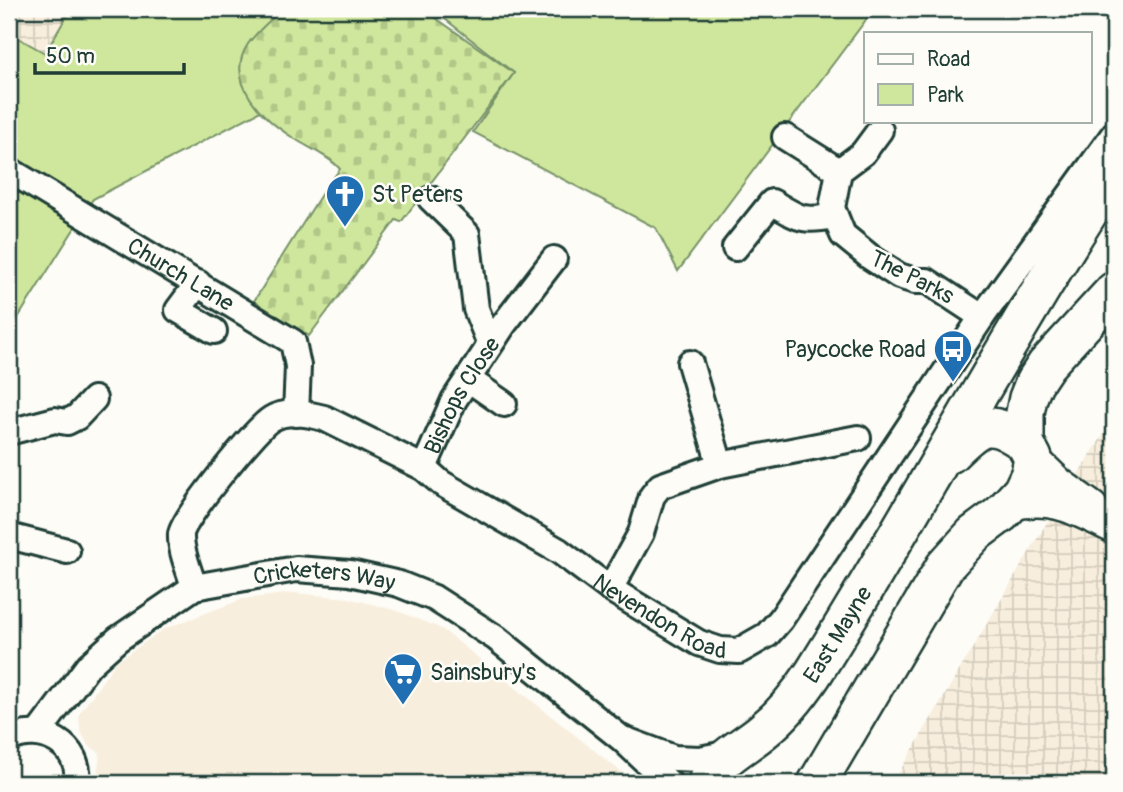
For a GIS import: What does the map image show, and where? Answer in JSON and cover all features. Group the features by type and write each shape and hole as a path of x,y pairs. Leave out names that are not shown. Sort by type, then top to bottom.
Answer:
{"main road":[{"name":"East Mayne","path":"707,783 730,753 764,730 799,695 941,463 972,403 1114,173"},
{"path":"818,776 945,566 974,534 1010,505 1022,491 1030,474 1025,413 1034,383 1046,365 1114,291"},
{"name":"East Mayne","path":"941,463 970,434 991,426 1005,429 1029,450"}],"street":[{"path":"735,248 772,202 809,221 835,216 832,208 839,171 863,153 880,130"},
{"name":"Nevendon Road","path":"296,414 324,418 424,468 441,483 559,551 610,589 699,643 720,650 738,651 767,635 856,509 982,317 1114,134"},
{"path":"785,137 839,171"},
{"name":"Church Lane","path":"9,170 293,342 298,366 296,414"},
{"path":"431,199 467,234 476,309 497,334"},
{"name":"The Parks","path":"835,216 843,235 870,257 899,276 915,281 927,281 982,317"},
{"name":"Bishops Close","path":"424,468 454,400 497,334 554,259"},
{"path":"198,283 178,310 214,331"},
{"path":"690,363 720,465"},
{"path":"468,379 504,404"},
{"path":"9,432 55,420 67,422 77,417 94,399"},
{"path":"194,587 181,534 189,516 260,428 280,415 296,414"},
{"path":"610,589 641,533 652,496 660,486 720,465 858,438"},
{"path":"1029,450 1060,484 1114,526"},
{"path":"1010,505 1030,500 1049,501 1114,526"},
{"path":"9,536 67,551"},
{"name":"Cricketers Way","path":"38,733 89,665 118,639 194,587 296,569 351,573 399,584 434,597 496,638 622,739 669,783"},
{"path":"9,739 38,733 57,739 72,754 78,772 77,783"},
{"name":"Cricketers Way","path":"622,739 674,758 700,759 730,753"}],"shaded area":[{"path":"9,9 71,9 45,53 9,33"},
{"path":"1114,418 1114,783 893,783 1041,532"},
{"path":"293,593 348,598 395,610 442,629 635,783 96,783 100,753 88,745 80,730 79,714 116,662 164,629 243,599"}],"green space":[{"path":"71,9 874,9 678,271 656,228 473,132 514,73 441,16 93,199 9,332 9,33 45,53"},
{"path":"282,9 423,9 514,73 401,222 396,220 309,336 254,301 340,169 325,156 271,121 250,99 244,86 240,72 248,44"}],"place":[{"name":"St Peters","path":"345,228"},
{"name":"Paycocke Road","path":"953,383"},
{"name":"Sainsbury's","path":"403,706"}]}
